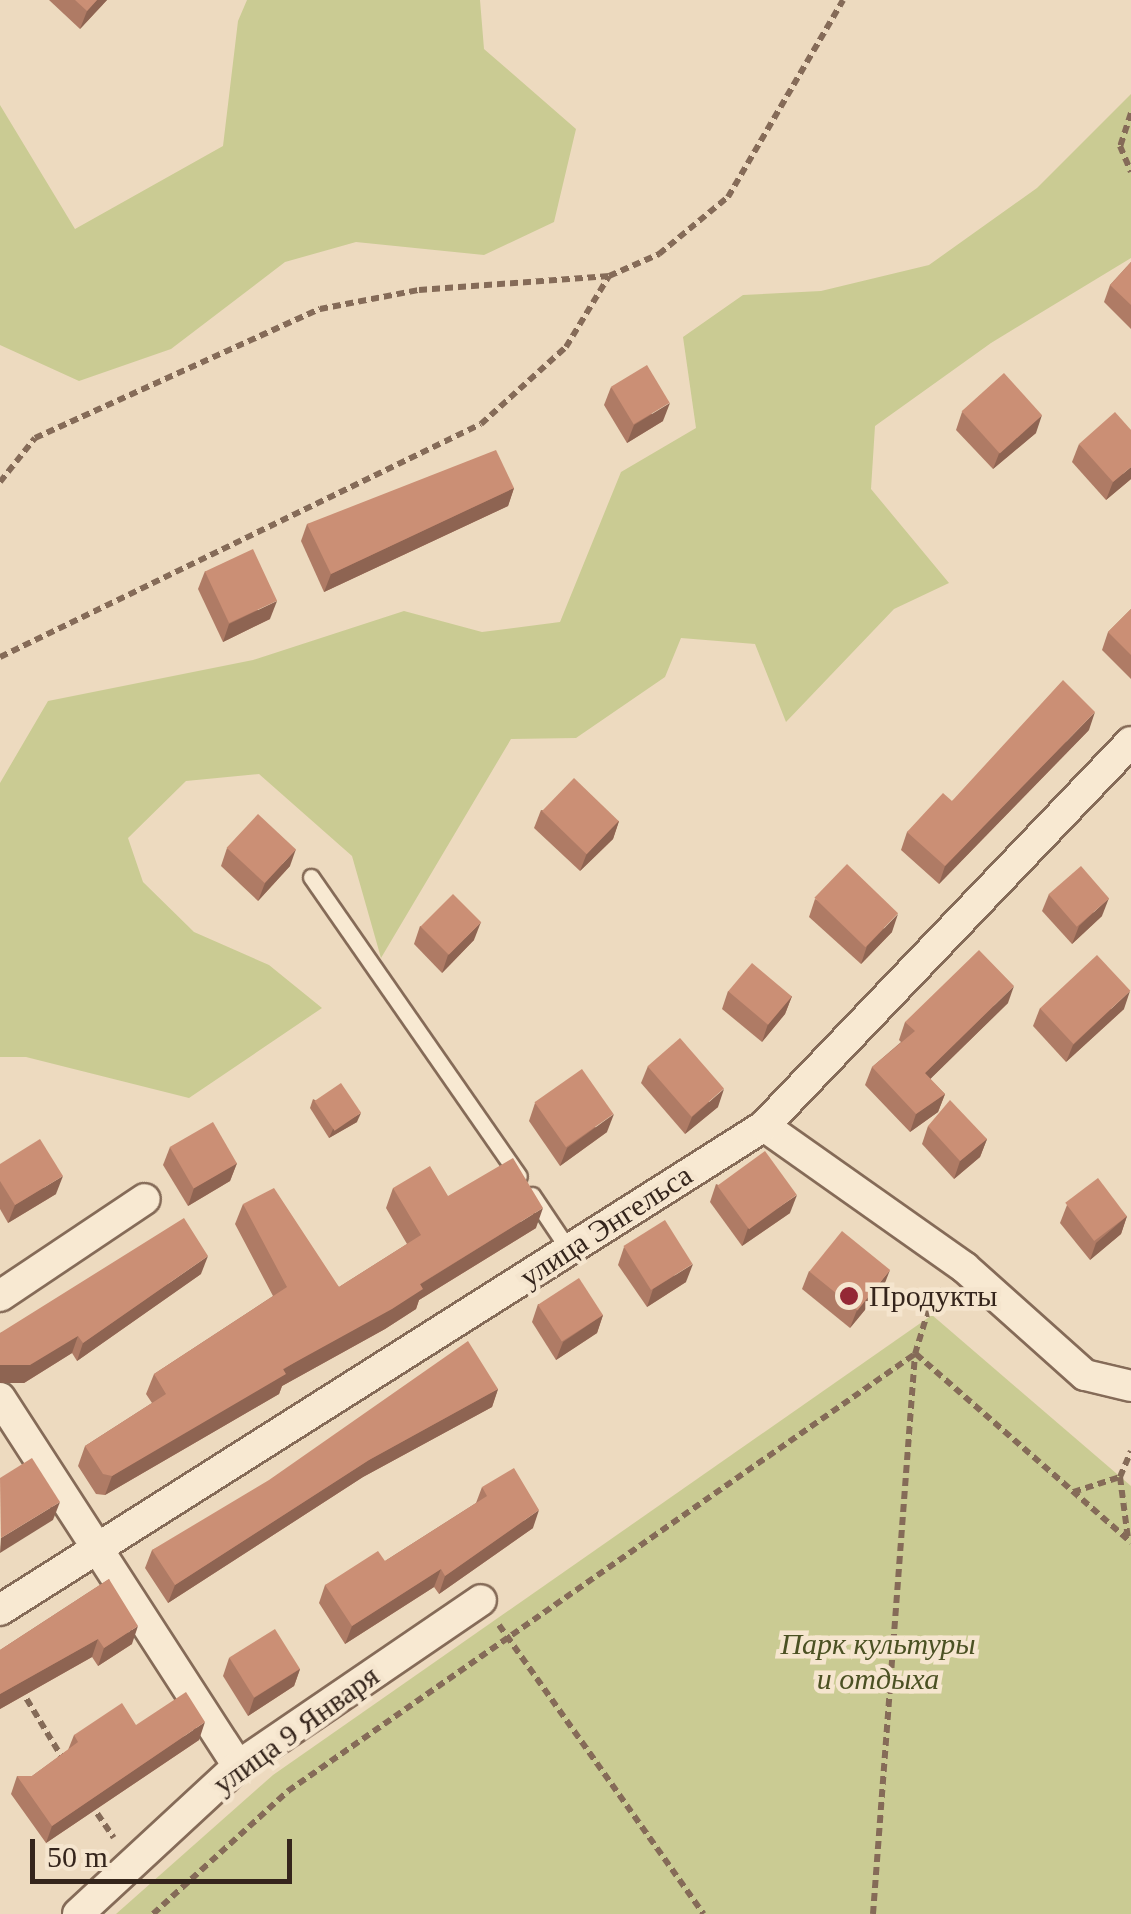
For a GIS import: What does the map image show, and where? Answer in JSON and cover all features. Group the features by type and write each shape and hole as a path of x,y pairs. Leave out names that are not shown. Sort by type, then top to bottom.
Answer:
{"street":[{"name":"улица Энгельса","path":"0,1610 764,1126 1131,742"},
{"path":"764,1126 964,1267 1085,1376 1131,1386"},
{"path":"0,1296 145,1199"},
{"path":"0,1398 238,1766"},
{"name":"улица 9 Января","path":"78,1914 238,1766 482,1600"}],"lane":[{"path":"310,877 568,1250"}],"path":[{"path":"0,482 35,438 320,309 419,290 609,276 659,254 728,197 843,0"},
{"path":"1131,113 1120,146 1131,172"},
{"path":"0,657 480,424 566,347 609,276"},
{"path":"873,1914 915,1354 932,1298 964,1267"},
{"path":"915,1354 1130,1540"},
{"path":"153,1914 288,1791 915,1354"},
{"path":"1130,1540 1120,1476 1131,1452"},
{"path":"1073,1492 1120,1476"},
{"path":"507,1637 704,1914"},
{"path":"12,1676 70,1771"},
{"path":"80,1787 110,1834 139,1857"}],"green space":[{"path":"247,0 480,0 484,49 576,129 554,222 484,255 356,242 285,262 171,349 79,381 0,345 0,105 75,229 223,146 238,21"},
{"path":"1131,94 1131,258 991,343 875,426 871,489 949,583 894,609 786,722 755,644 681,638 665,677 576,738 511,739 381,958 352,856 259,774 186,781 128,838 143,882 194,932 269,965 322,1008 189,1098 26,1057 0,1057 0,783 48,701 253,660 404,611 482,632 560,622 621,472 696,428 683,337 743,295 821,291 929,265 1037,188"},
{"name":"Парк культуры и отдыха","path":"932,1315 1131,1486 1131,1914 116,1914 273,1775"}],"building":[{"path":"75,0 97,0 87,11"},
{"path":"1131,262 1131,305 1110,285"},
{"path":"647,365 670,403 634,424 611,387"},
{"path":"1004,373 1042,415 1000,453 962,411"},
{"path":"1115,412 1131,430 1131,467 1113,482 1079,444"},
{"path":"496,450 514,488 331,574 307,524"},
{"path":"253,549 277,601 229,623 205,571"},
{"path":"1131,609 1131,655 1108,632"},
{"path":"1063,680 1095,712 945,866 907,832 943,793 952,801"},
{"path":"574,778 619,821 587,854 542,811"},
{"path":"258,814 296,849 265,883 227,848"},
{"path":"847,864 898,913 865,947 814,898"},
{"path":"1081,866 1109,898 1077,927 1049,894"},
{"path":"453,894 481,922 449,955 420,927"},
{"path":"979,950 1014,986 925,1073 945,1094 916,1114 872,1067 915,1031 905,1022"},
{"path":"1097,955 1130,991 1073,1044 1040,1008"},
{"path":"752,963 792,996 768,1025 728,991"},
{"path":"680,1038 724,1089 692,1117 648,1066"},
{"path":"582,1069 614,1114 566,1147 534,1102"},
{"path":"341,1083 361,1113 335,1131 314,1101"},
{"path":"950,1100 987,1139 960,1161 928,1126"},
{"path":"213,1122 237,1164 194,1189 170,1147"},
{"path":"40,1139 63,1176 15,1205 0,1181 0,1164"},
{"path":"765,1151 797,1195 749,1229 717,1186"},
{"path":"513,1158 543,1208 420,1284 423,1289 392,1309 283,1369 286,1374 112,1476 103,1474 85,1446 166,1394 154,1374 287,1287 243,1204 274,1188 339,1287 421,1235 393,1188 430,1166 448,1196"},
{"path":"1098,1178 1127,1216 1094,1241 1065,1203"},
{"path":"184,1218 208,1256 83,1343 78,1336 30,1365 0,1365 0,1333"},
{"path":"665,1220 693,1264 651,1290 623,1246"},
{"path":"842,1231 890,1270 857,1310 809,1271"},
{"path":"579,1278 603,1315 562,1342 538,1305"},
{"path":"468,1341 498,1389 369,1460 175,1585 152,1550 269,1480"},
{"path":"32,1458 60,1502 1,1538 0,1478"},
{"path":"514,1468 539,1510 445,1576 441,1569 352,1626 325,1585 378,1551 385,1561 487,1496 482,1487"},
{"path":"109,1579 138,1626 104,1648 98,1639 0,1694 0,1650"},
{"path":"275,1629 300,1669 254,1697 229,1658"},
{"path":"186,1692 205,1722 52,1826 17,1776 32,1776 78,1742 74,1735 122,1703 136,1725"}],"place":[{"name":"Продукты","path":"849,1296"}]}
